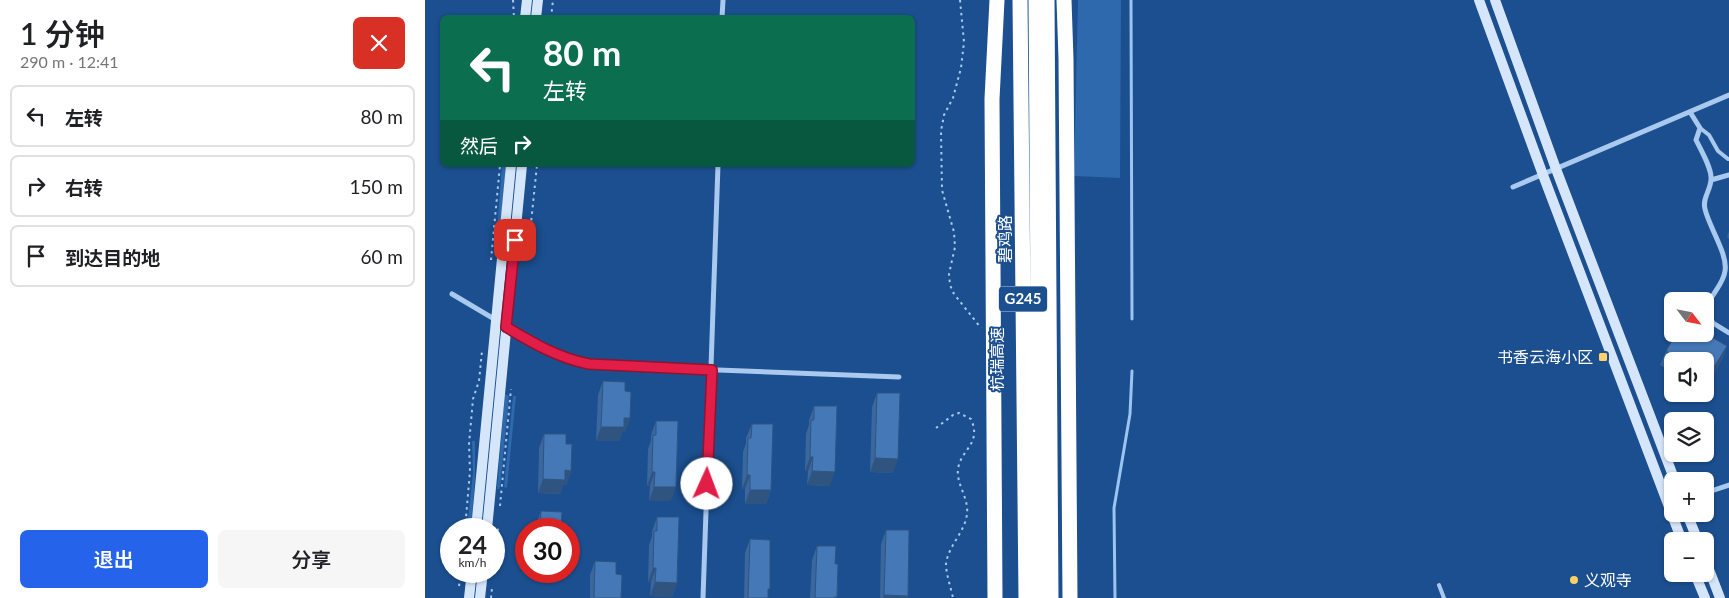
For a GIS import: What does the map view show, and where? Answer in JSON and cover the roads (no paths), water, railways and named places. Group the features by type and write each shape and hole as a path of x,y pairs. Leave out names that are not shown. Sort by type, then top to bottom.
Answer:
{"highway":[{"path":"995,598 992,99 997,0"},
{"name":"杭瑞高速","path":"1011,0 1016,598"},
{"name":"碧鸡路","path":"1021,0 1025,598"},
{"name":"碧鸡路","path":"1036,0 1040,598"},
{"path":"1047,0 1051,598"},
{"path":"1064,0 1071,598"}],"street":[{"path":"525,15 527,0"},
{"path":"536,15 538,0"},
{"path":"722,15 723,0"},
{"path":"1479,0 1543,175 1664,489"},
{"path":"1495,0 1556,169 1672,472"},
{"path":"1513,188 1729,95"},
{"path":"1690,112 1700,128 1696,140 1711,174 1705,209 1726,264 1724,278 1709,302 1707,313 1713,323 1729,333"},
{"path":"477,518 511,167"},
{"path":"488,518 522,167"},
{"path":"703,598 718,167"},
{"path":"1711,180 1729,175"},
{"path":"451,294 553,354 589,364 899,377"},
{"path":"1714,490 1729,485"},
{"path":"1698,582 1705,598"},
{"path":"1714,582 1720,598"},
{"path":"469,598 471,583"},
{"path":"480,598 482,583"}],"lane":[{"path":"1700,128 1709,135 1718,151 1728,159"},
{"path":"1439,585 1444,598"}],"waterway":[{"path":"1131,0 1132,319"},
{"path":"1115,598 1114,508 1130,414 1132,371"}],"place":[{"name":"书香云海小区","path":"1603,357"},
{"name":"义观寺","path":"1574,580"}]}
